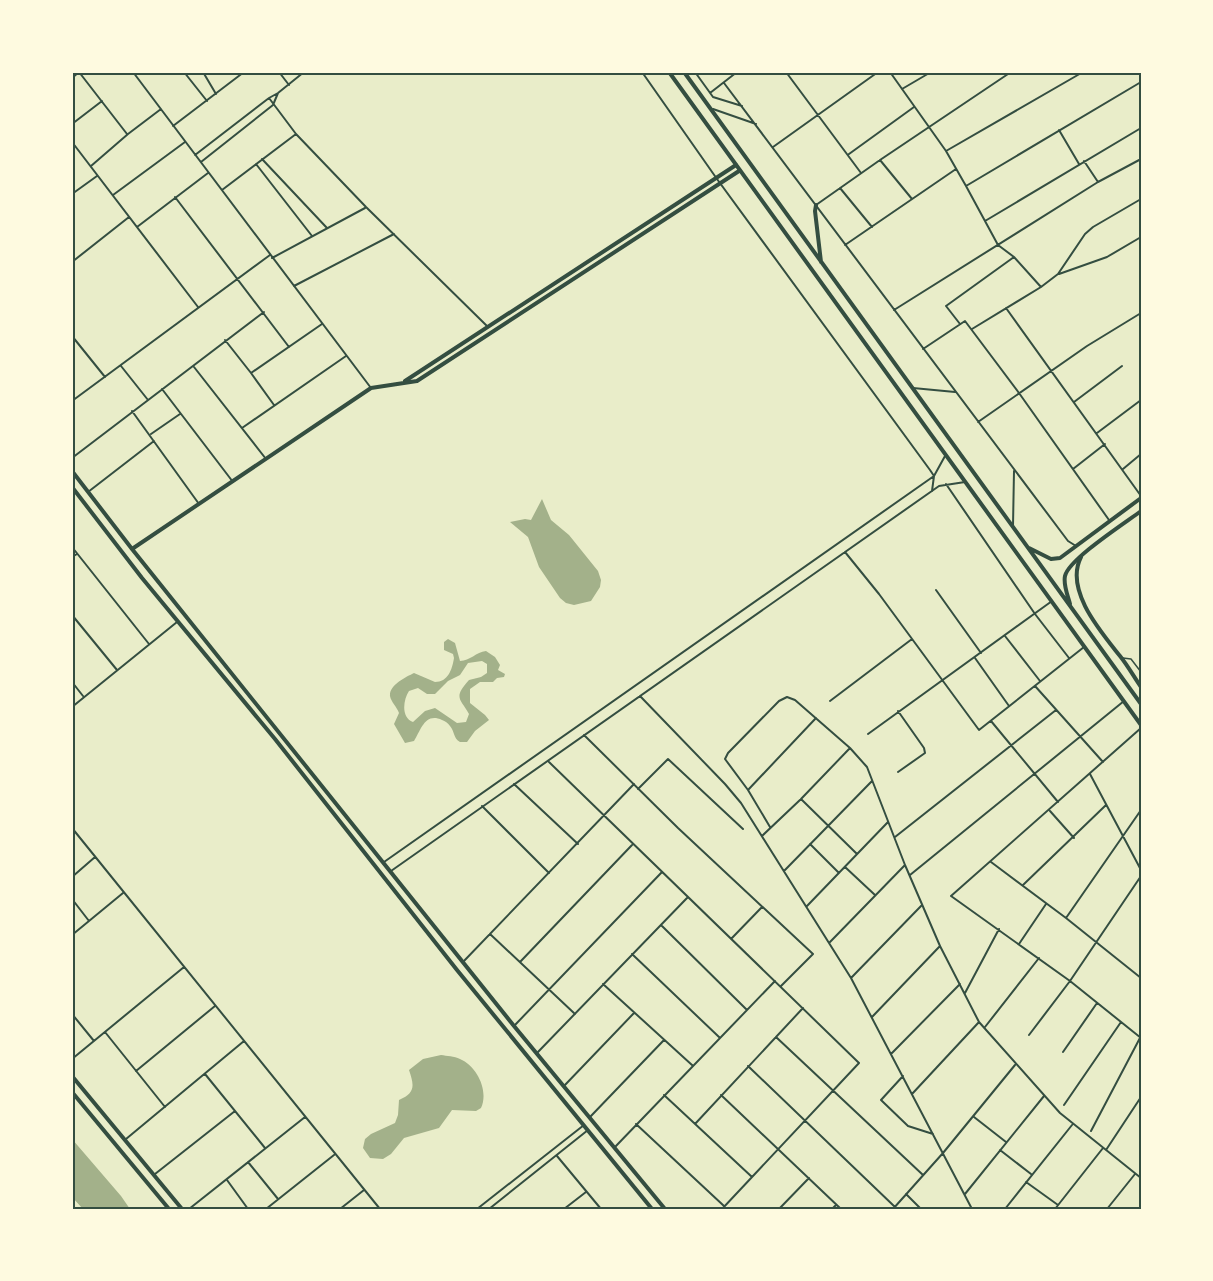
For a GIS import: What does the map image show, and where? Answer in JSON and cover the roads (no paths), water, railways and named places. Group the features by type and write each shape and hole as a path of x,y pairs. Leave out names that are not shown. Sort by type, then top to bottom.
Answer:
{"main road":[{"path":"669,72 1141,726"},
{"path":"684,72 1141,704"},
{"path":"402,384 736,165"},
{"path":"132,549 371,388 417,381 739,171"},
{"path":"816,205 814,211 821,262"},
{"path":"847,317 856,310"},
{"path":"72,471 514,1026 665,1209"},
{"path":"72,487 177,622 275,739 457,970 652,1209"},
{"path":"1028,548 1045,557 1055,559 1141,497"},
{"path":"1071,608 1065,586 1066,574 1082,555 1141,511"},
{"path":"100,524 108,518"},
{"path":"1076,546 1082,555"},
{"path":"1082,555 1077,572 1077,583 1083,599 1095,625 1122,658 1141,687"},
{"path":"205,654 212,648"},
{"path":"72,1076 182,1209"},
{"path":"72,1092 169,1209"}],"street":[{"path":"72,78 79,72 128,134"},
{"path":"133,72 371,388"},
{"path":"184,72 207,101"},
{"path":"203,72 216,94"},
{"path":"173,126 244,72"},
{"path":"279,72 289,85"},
{"path":"195,155 304,72"},
{"path":"642,72 720,184 934,476"},
{"path":"695,72 713,97 742,106"},
{"path":"710,93 737,72"},
{"path":"792,72 787,73 861,173"},
{"path":"773,147 878,72"},
{"path":"890,72 946,151 998,244 1014,257 1041,287"},
{"path":"901,89 931,72"},
{"path":"816,205 1011,72"},
{"path":"946,151 1083,72"},
{"path":"724,82 1014,471 1068,541 1076,546"},
{"path":"966,186 1141,82"},
{"path":"201,162 273,105 278,93"},
{"path":"269,98 296,134 366,207 488,327"},
{"path":"72,124 102,102"},
{"path":"849,154 914,107"},
{"path":"90,167 161,109"},
{"path":"710,109 756,124"},
{"path":"985,221 1141,128"},
{"path":"1059,130 1079,164"},
{"path":"222,190 296,134"},
{"path":"72,142 198,308"},
{"path":"113,195 185,142"},
{"path":"262,159 327,228"},
{"path":"894,310 1098,182 1141,159"},
{"path":"880,160 912,200"},
{"path":"1084,161 1098,182"},
{"path":"256,164 312,236"},
{"path":"845,245 956,169"},
{"path":"137,227 208,173"},
{"path":"72,194 97,176"},
{"path":"840,188 872,227"},
{"path":"175,197 290,347"},
{"path":"1058,274 1085,234 1093,227 1141,200"},
{"path":"72,401 272,256 366,207"},
{"path":"72,262 130,217"},
{"path":"294,286 394,234"},
{"path":"972,329 1058,274 1107,256 1141,237"},
{"path":"960,324 946,306 1014,257"},
{"path":"1006,308 1106,444 1141,497"},
{"path":"72,458 264,312"},
{"path":"978,422 1052,369 1141,313"},
{"path":"923,349 966,321 1109,520"},
{"path":"251,374 322,324"},
{"path":"72,336 105,377"},
{"path":"225,340 274,406"},
{"path":"242,428 346,356"},
{"path":"121,366 148,400"},
{"path":"193,366 266,459"},
{"path":"1074,402 1122,366"},
{"path":"912,388 955,392"},
{"path":"162,389 232,482"},
{"path":"1097,433 1141,400"},
{"path":"132,411 199,504"},
{"path":"150,435 180,414"},
{"path":"88,492 154,441"},
{"path":"1073,470 1106,444"},
{"path":"932,491 934,476 946,453"},
{"path":"1123,469 1141,454"},
{"path":"1012,526 1014,471"},
{"path":"384,862 934,476"},
{"path":"391,871 932,491 946,484 966,482"},
{"path":"946,484 1035,614 1069,658"},
{"path":"72,548 149,644"},
{"path":"845,552 979,730 1084,646"},
{"path":"72,557 77,554"},
{"path":"936,590 981,653"},
{"path":"868,734 1052,601"},
{"path":"72,615 117,670"},
{"path":"72,707 177,622"},
{"path":"1005,636 1040,681"},
{"path":"830,701 912,639"},
{"path":"975,658 1009,706"},
{"path":"72,682 84,697"},
{"path":"1035,685 1103,762"},
{"path":"640,696 741,803 851,978 972,1209"},
{"path":"770,827 748,790 725,761 728,753 783,698 788,697 795,700 850,748 867,767 909,876 940,946 979,1022 1016,1065 1073,1124 1141,1178"},
{"path":"909,876 1124,701"},
{"path":"895,837 1056,710"},
{"path":"898,711 924,748 925,753 898,772"},
{"path":"748,790 816,718"},
{"path":"991,721 1058,802"},
{"path":"1091,1131 1141,1037 1070,981 951,896 1141,726"},
{"path":"584,735 813,954 781,986"},
{"path":"762,836 850,748"},
{"path":"638,789 668,759 743,829"},
{"path":"548,761 859,1063 723,1208 636,1124"},
{"path":"1090,774 1141,870"},
{"path":"783,871 872,780"},
{"path":"514,784 578,844"},
{"path":"463,962 634,784"},
{"path":"801,799 857,854"},
{"path":"1023,885 1106,805"},
{"path":"482,806 549,873"},
{"path":"1049,810 1074,838"},
{"path":"1066,918 1141,810"},
{"path":"807,906 888,822"},
{"path":"72,828 380,1209"},
{"path":"520,962 633,844"},
{"path":"810,844 839,873"},
{"path":"72,877 95,857"},
{"path":"990,862 1096,941 1141,978"},
{"path":"830,942 905,865"},
{"path":"845,867 875,895"},
{"path":"514,1026 662,872"},
{"path":"1029,1035 1070,981 1141,876"},
{"path":"72,935 123,892"},
{"path":"537,1053 688,897"},
{"path":"72,899 89,921"},
{"path":"1019,944 1046,904"},
{"path":"851,978 922,905"},
{"path":"731,939 762,907"},
{"path":"661,925 747,1010"},
{"path":"964,993 999,929"},
{"path":"490,934 575,1014"},
{"path":"872,1017 940,946"},
{"path":"632,954 720,1038"},
{"path":"985,1028 1039,958"},
{"path":"72,1059 184,967"},
{"path":"615,1147 776,981"},
{"path":"603,984 693,1066"},
{"path":"891,1054 960,984"},
{"path":"1063,1052 1097,1003"},
{"path":"136,1071 215,1005"},
{"path":"694,1124 803,1007"},
{"path":"564,1086 634,1013"},
{"path":"72,1014 94,1041"},
{"path":"912,1094 979,1022"},
{"path":"1064,1105 1122,1022"},
{"path":"105,1032 165,1107"},
{"path":"776,1037 923,1175"},
{"path":"590,1117 664,1040"},
{"path":"126,1139 244,1041"},
{"path":"748,1066 894,1208 1016,1065"},
{"path":"205,1074 265,1148"},
{"path":"903,1076 881,1100 908,1126 934,1134"},
{"path":"664,1095 752,1177"},
{"path":"721,1095 841,1209"},
{"path":"965,1194 1044,1095"},
{"path":"1055,1209 1104,1149 1141,1097"},
{"path":"155,1175 235,1111"},
{"path":"189,1209 305,1117"},
{"path":"974,1117 1006,1142"},
{"path":"1005,1209 1073,1124"},
{"path":"477,1209 584,1125"},
{"path":"489,1209 588,1130"},
{"path":"1000,1150 1032,1175"},
{"path":"266,1209 335,1154"},
{"path":"557,1155 601,1209"},
{"path":"248,1162 278,1199"},
{"path":"1107,1209 1136,1173"},
{"path":"779,1209 809,1178"},
{"path":"226,1180 248,1209"},
{"path":"1026,1182 1058,1205"},
{"path":"340,1209 364,1190"},
{"path":"564,1209 587,1191"},
{"path":"906,1194 921,1209"},
{"path":"832,1209 836,1205"}],"lane":[{"path":"1122,658 1131,659 1141,672"}]}
